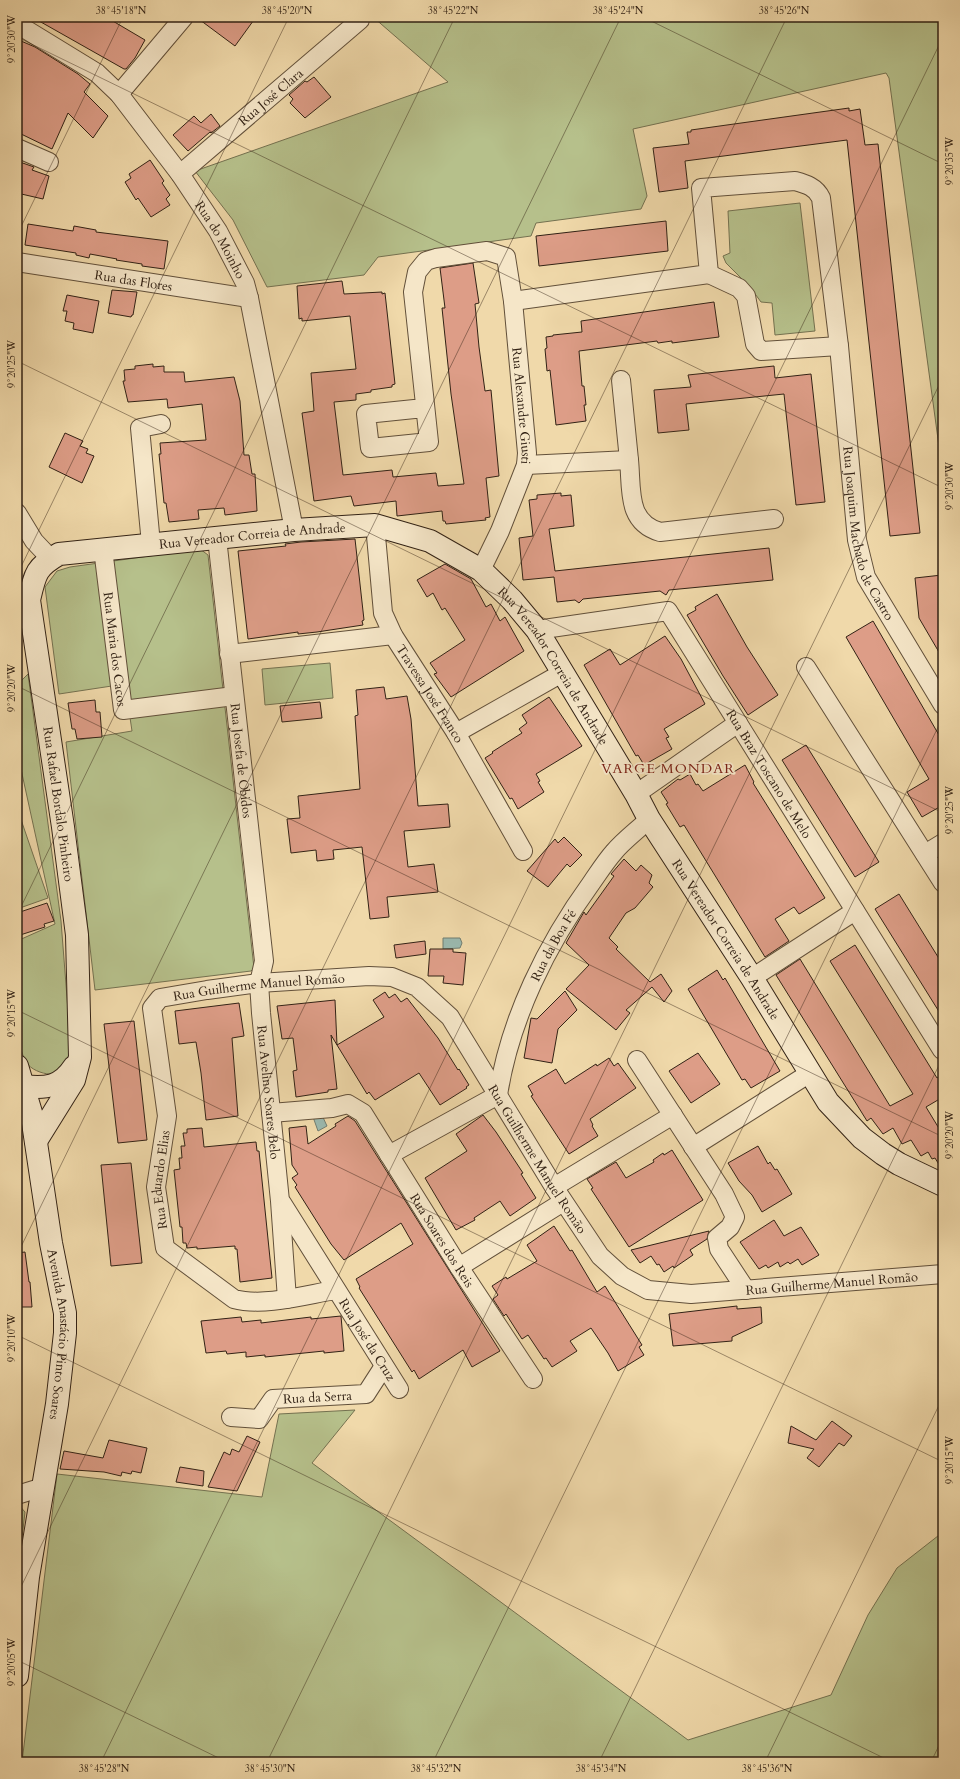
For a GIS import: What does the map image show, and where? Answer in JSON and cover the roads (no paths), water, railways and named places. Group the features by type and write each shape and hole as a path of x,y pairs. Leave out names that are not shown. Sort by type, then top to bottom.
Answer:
{"street":[{"path":"119,94 184,17"},
{"name":"Rua José Clara","path":"180,174 360,20"},
{"name":"Rua do Moinho","path":"17,24 97,73 119,94 180,174 218,231 245,284 250,298 294,530"},
{"path":"17,148 49,162"},
{"name":"Rua Joaquim Machado de Castro","path":"709,274 701,188 795,181 810,186 819,192 821,198 839,346 857,540 866,577 943,705"},
{"name":"Rua Alexandre Giusti","path":"424,408 413,292 416,272 426,261 436,258 487,251 506,258 513,301 527,453 526,465 500,531 481,570"},
{"name":"Rua das Flores","path":"17,262 250,298"},
{"path":"513,301 709,274 739,288 746,296 755,344 761,351 839,346"},
{"path":"621,380 635,514 642,523 650,529 660,532 668,532 774,519"},
{"path":"151,544 140,428 161,424"},
{"path":"526,465 629,460"},
{"path":"17,514 34,540 51,559"},
{"name":"Rua Vereador Correia de Andrade","path":"51,559 59,554 103,549 294,530 375,525 430,541 481,570 512,600 536,630 636,794 649,819 752,978 828,1102 862,1138 899,1164 943,1185"},
{"name":"Travessa José Franco","path":"375,525 383,613 393,635 456,733 523,851"},
{"name":"Rua Josefa de Óbidos","path":"217,538 264,961 259,983"},
{"name":"Rua Maria dos Cacos","path":"103,549 123,710 234,696"},
{"name":"Rua Rafael Bordalo Pinheiro","path":"36,1141 74,1080 80,1057 77,935 63,827 29,600 34,576 45,562 51,559"},
{"name":"Rua Braz Toscano de Melo","path":"536,630 668,611 942,1050"},
{"path":"229,654 393,635"},
{"path":"806,667 943,883"},
{"path":"456,733 562,673"},
{"path":"636,794 738,723"},
{"name":"Rua da Boa Fé","path":"498,1095 501,1074 517,1021 541,967 559,932 574,906 614,852 649,819"},
{"path":"924,854 943,843"},
{"path":"752,978 855,911"},
{"name":"Rua Guilherme Manuel Romão","path":"160,998 259,983 369,976 392,978 417,987 450,1017 559,1194 600,1256 622,1276 648,1290 691,1294 943,1274"},
{"name":"Rua Avelino Soares Belo","path":"259,983 280,1201 287,1299"},
{"name":"Rua Eduardo Elias","path":"160,998 152,1008 167,1116 156,1187 165,1248 234,1299 247,1303 287,1299 336,1290"},
{"path":"60,1103 47,1110 39,1111 30,1109 32,1100 27,1080 53,1086 62,1080 80,1057"},
{"path":"637,1060 724,1194 735,1217 730,1227 717,1238 719,1249 746,1290"},
{"path":"693,1147 810,1073"},
{"path":"389,1155 498,1095"},
{"name":"Rua Soares dos Reis","path":"271,1113 332,1108 348,1104 363,1113 459,1267 533,1379"},
{"name":"Avenida Anastácio Pinto Soares","path":"17,1676 28,1577 57,1404 65,1333 65,1313 51,1243 30,1109"},
{"path":"459,1267 559,1194 673,1115"},
{"name":"Rua Avelino Soares Belo","path":"280,1201 336,1290"},
{"name":"Rua José da Cruz","path":"336,1290 399,1389"},
{"name":"Rua da Serra","path":"231,1417 259,1419 273,1399 366,1394 384,1366"},
{"path":"17,1495 43,1487"}],"water":[{"path":"443,938 460,938 462,943 460,948 443,949"},
{"path":"321,1113 327,1126 318,1131 312,1114"}],"district":[{"name":"VARGE MONDAR","path":"668,768"}]}
